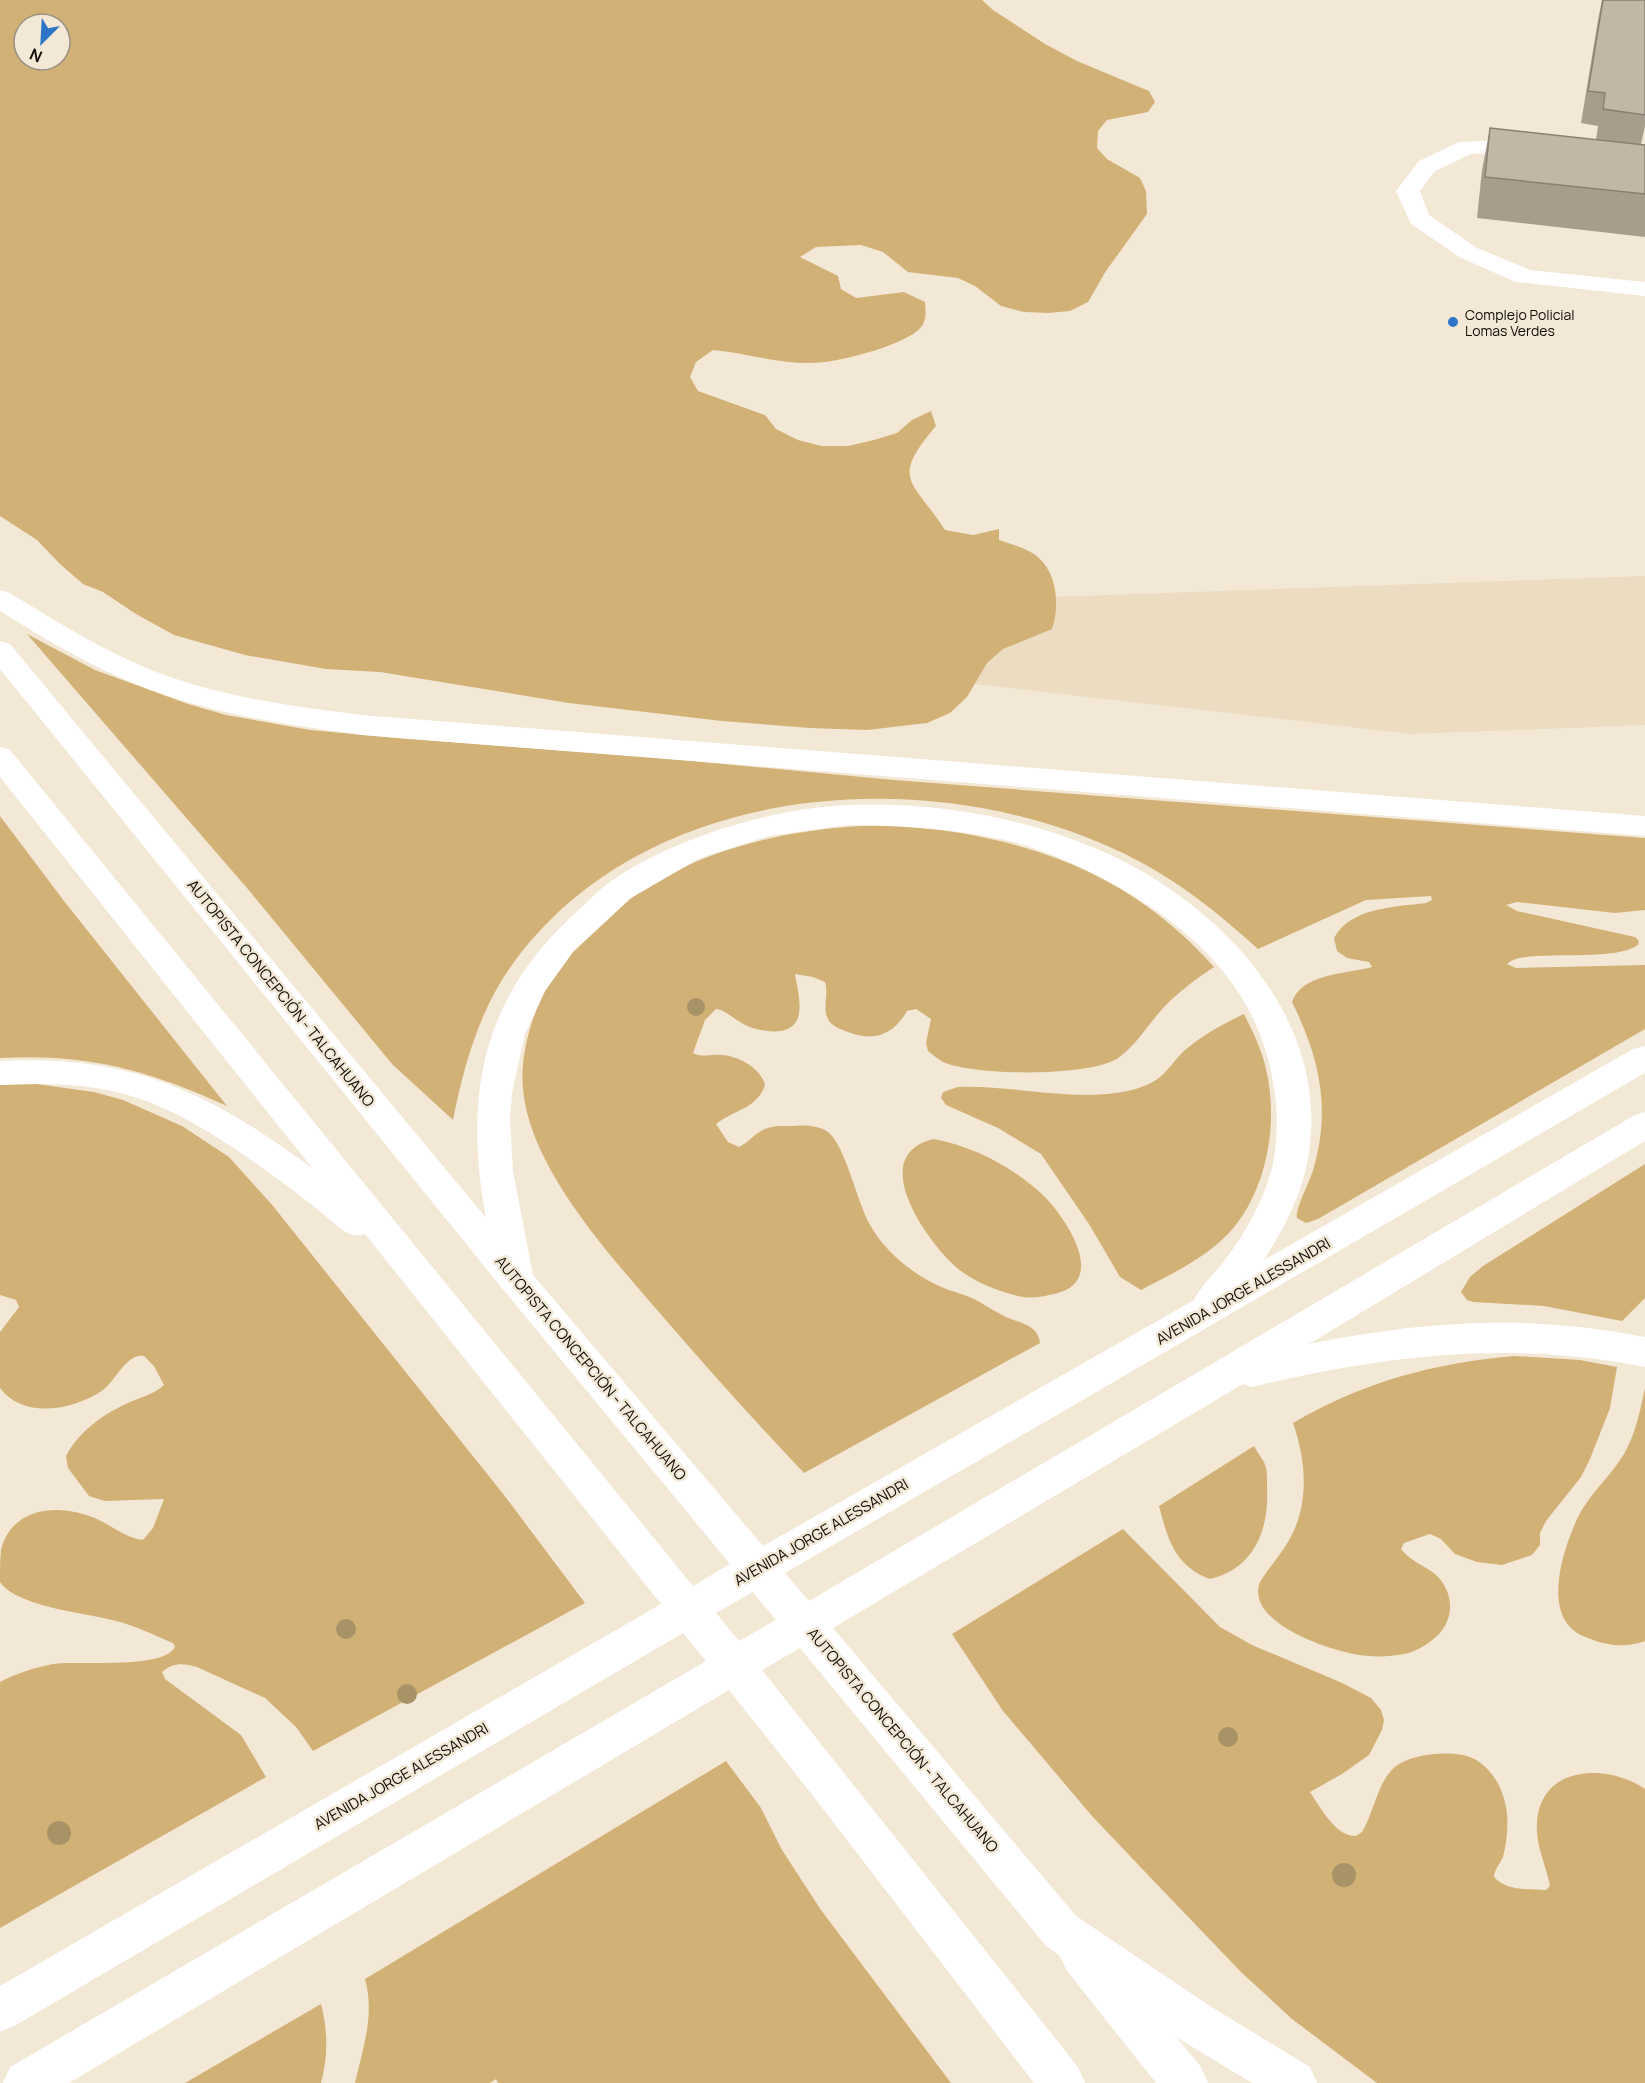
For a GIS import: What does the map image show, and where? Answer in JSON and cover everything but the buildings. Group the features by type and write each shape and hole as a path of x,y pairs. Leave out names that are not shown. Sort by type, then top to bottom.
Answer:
{"main road":[{"path":"1551,147 1467,147 1427,166 1408,191 1419,219 1469,253 1525,277 1645,289"},
{"path":"0,599 78,645 161,683 243,707 310,718 362,725 1645,826"},
{"name":"AUTOPISTA CONCEPCIÓN - TALCAHUANO","path":"0,650 519,1283 898,1734 1185,2083"},
{"path":"0,757 825,1778 1062,2083"},
{"path":"519,1283 504,1226 496,1171 494,1094 498,1069 512,1022 547,962 580,922 620,889 673,859 702,846 726,837 784,823 840,816 888,814 946,818 1004,828 1048,841 1098,860 1138,882 1192,920 1232,959 1257,993 1276,1030 1288,1071 1294,1117 1290,1165 1284,1187 1262,1238 1224,1288 1194,1320"},
{"name":"AVENIDA JORGE ALESSANDRI","path":"0,2010 726,1587 1194,1320 1645,1058"},
{"path":"0,1073 40,1072 107,1078 166,1096 195,1110 282,1164 335,1204 410,1267"},
{"path":"26,2083 1215,1382 1645,1125"},
{"path":"1215,1382 1311,1357 1415,1341 1552,1339 1645,1352"},
{"path":"1061,1930 1197,2025 1293,2083"}],"shaded area":[{"path":"0,0 982,0 993,10 1045,44 1077,61 1149,91 1155,102 1148,112 1107,120 1098,131 1097,148 1107,159 1140,178 1146,191 1147,214 1106,271 1088,302 1070,311 1024,312 1001,306 975,286 958,278 908,272 883,252 861,245 816,247 800,257 838,276 841,289 856,298 904,292 925,302 923,325 896,343 849,358 819,363 784,361 713,350 696,362 690,377 698,391 765,415 776,429 798,440 822,446 848,446 897,433 912,420 931,411 936,426 913,458 910,470 911,480 945,530 973,535 999,529 999,540 1033,553 1047,568 1056,594 1056,612 1052,629 1003,649 987,663 967,697 950,713 927,723 867,730 722,721 569,703 380,672 326,669 245,655 174,635 136,614 103,592 83,584 37,540 0,516"},
{"path":"1645,576 1645,725 1412,734 658,648 655,611"},
{"path":"27,634 95,670 188,704 226,715 310,730 649,757 894,780 1645,838 1645,910 1615,913 1517,902 1506,905 1517,911 1635,937 1639,941 1638,945 1625,951 1608,954 1530,957 1516,959 1507,964 1516,968 1645,965 1645,1029 1318,1219 1306,1223 1297,1218 1297,1213 1312,1173 1319,1145 1322,1102 1320,1082 1309,1042 1292,1002 1297,992 1315,980 1372,967 1369,962 1347,958 1337,951 1334,938 1351,920 1375,910 1426,903 1432,900 1431,896 1366,900 1258,949 1210,908 1160,873 1123,853 1047,824 965,805 880,799 795,805 712,824 636,856 568,903 512,965 490,1001 474,1039 453,1120 392,1064 247,888"},
{"path":"0,816 64,901 227,1106 144,1074 89,1061 61,1058 0,1058"},
{"path":"893,825 984,838 1027,848 1068,863 1108,882 1145,905 1180,933 1214,967 1171,1001 1135,1043 1118,1058 1083,1069 1005,1072 958,1067 943,1062 928,1051 926,1043 931,1019 916,1009 907,1011 896,1026 889,1031 874,1036 857,1035 834,1026 828,1019 825,982 795,974 800,1010 793,1026 772,1032 757,1029 716,1009 705,1020 693,1053 728,1056 742,1060 759,1073 765,1085 762,1093 751,1104 716,1124 728,1142 739,1147 761,1131 775,1126 810,1126 828,1132 840,1149 869,1223 890,1252 929,1281 974,1299 1002,1315 1031,1327 1040,1343 804,1473 676,1332 574,1208 540,1149 529,1119 523,1089 524,1054 540,1002 548,985 568,956 627,902 660,880 696,862 734,848 773,838 813,831"},
{"path":"1244,1014 1262,1055 1270,1090 1270,1134 1261,1177 1253,1198 1229,1233 1209,1251 1141,1290 1120,1277 1089,1224 1041,1154 998,1128 946,1105 941,1098 943,1092 958,1087 1081,1095 1128,1091 1155,1081 1192,1045 1213,1030"},
{"path":"36,1084 94,1092 123,1100 182,1126 229,1157 273,1206 504,1495 585,1603 313,1751 296,1727 265,1698 197,1667 183,1664 170,1666 162,1672 165,1679 241,1735 266,1777 0,1928 0,1682 26,1671 53,1664 119,1663 154,1659 167,1654 175,1647 173,1643 123,1623 54,1608 21,1598 0,1582 1,1550 7,1535 27,1516 54,1510 69,1511 97,1519 125,1534 143,1540 153,1528 164,1499 105,1501 89,1496 68,1468 66,1456 85,1431 102,1417 164,1385 154,1366 144,1356 138,1356 127,1363 103,1390 78,1403 64,1407 35,1408 22,1405 0,1388 0,1332 19,1307 16,1300 0,1295 0,1085"},
{"path":"934,1139 964,1147 994,1160 1021,1177 1045,1197 1063,1220 1078,1250 1081,1264 1079,1277 1070,1287 1041,1297 1018,1296 978,1282 957,1268 945,1256 918,1220 908,1200 903,1180 904,1162 914,1148"},
{"path":"1645,1164 1645,1298 1622,1321 1544,1306 1473,1302 1467,1300 1461,1292 1470,1277 1483,1266"},
{"path":"1514,1356 1580,1360 1617,1367 1610,1408 1590,1459 1581,1477 1546,1521 1540,1533 1540,1545 1532,1555 1502,1565 1477,1562 1455,1554 1441,1539 1430,1534 1404,1543 1401,1549 1443,1583 1449,1597 1450,1608 1446,1624 1439,1634 1423,1646 1404,1654 1356,1655 1329,1648 1299,1636 1272,1618 1263,1607 1258,1595 1260,1582 1289,1540 1296,1526 1303,1497 1301,1452 1293,1423 1346,1396 1399,1377 1427,1369"},
{"path":"1645,1388 1645,1641 1629,1645 1614,1645 1583,1636 1570,1627 1562,1614 1559,1581 1566,1546 1578,1517 1588,1500 1619,1462 1628,1446 1637,1422"},
{"path":"1254,1446 1264,1462 1267,1476 1267,1505 1261,1534 1247,1557 1237,1567 1210,1579 1198,1574 1181,1559 1170,1541 1159,1506"},
{"path":"1123,1529 1220,1627 1252,1645 1340,1682 1371,1698 1381,1710 1384,1720 1382,1730 1369,1755 1310,1792 1329,1820 1342,1832 1356,1836 1362,1832 1384,1781 1389,1773 1402,1762 1436,1754 1460,1754 1478,1761 1493,1775 1500,1787 1506,1807 1506,1845 1494,1877 1511,1887 1546,1890 1550,1886 1539,1847 1537,1822 1541,1803 1550,1789 1578,1774 1595,1773 1613,1775 1645,1789 1645,2083 1377,2083 1292,2019 1242,1973 1092,1816 1003,1711 952,1634"},
{"path":"726,1761 761,1808 782,1850 821,1910 951,2083 498,2083 496,2079 490,2083 355,2083 368,2018 368,1992 365,1979"},
{"path":"321,2004 326,2044 321,2083 185,2083"}],"place":[{"name":"Complejo Policial Lomas Verdes","path":"1453,322"}]}
